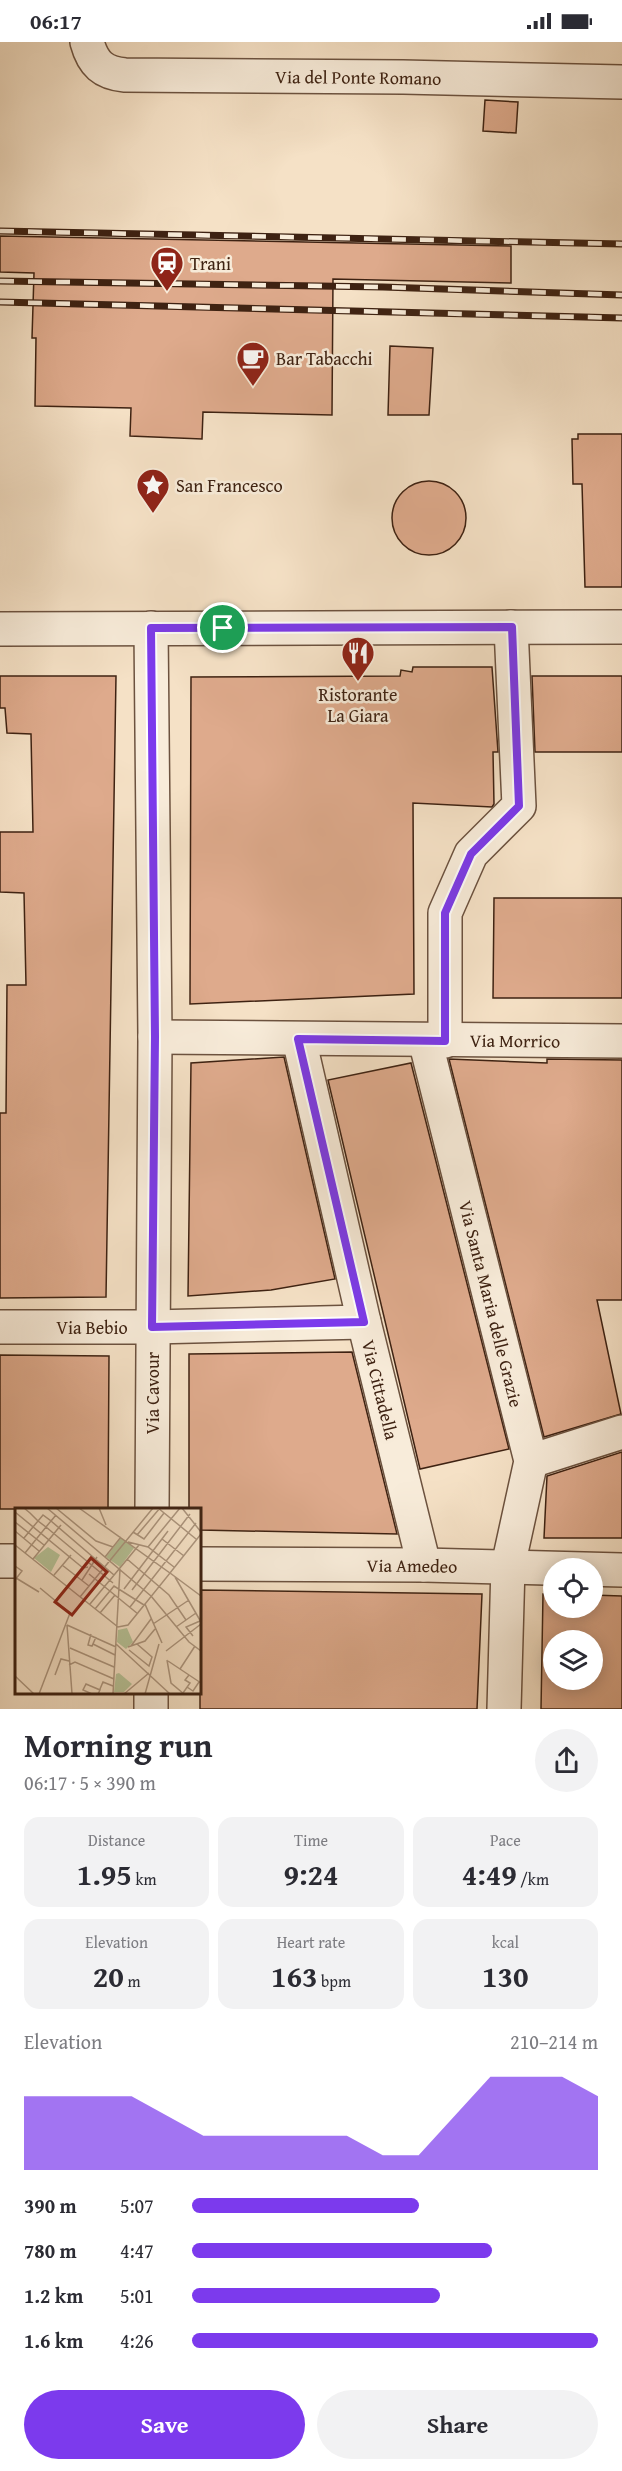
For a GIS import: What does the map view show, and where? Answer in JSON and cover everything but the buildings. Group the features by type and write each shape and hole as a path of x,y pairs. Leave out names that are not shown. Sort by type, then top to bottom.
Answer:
{"street":[{"name":"Via del Ponte Romano","path":"92,54 114,74 125,75 414,77 622,82"},
{"name":"Via Santa Maria delle Grazie","path":"504,1709 508,1566 531,1461 435,1040 445,913 471,854 519,806 512,627"},
{"path":"0,629 622,627"},
{"name":"Via Cavour","path":"151,628 155,1037 152,1508"},
{"name":"Via Morrico","path":"155,1037 622,1041"},
{"name":"Via Cittadella","path":"298,1039 424,1565"},
{"name":"Via Bebio","path":"0,1327 152,1327 364,1322"},
{"path":"531,1461 622,1432"},
{"name":"Via Amedeo","path":"201,1564 508,1566 622,1570"},
{"path":"151,1709 152,1694"}],"railway":[{"path":"0,231 622,244"},
{"path":"0,281 383,287 622,295"},
{"path":"0,302 622,318"}],"place":[{"name":"Trani","path":"167,292"},
{"name":"Bar Tabacchi","path":"253,387"},
{"name":"San Francesco","path":"153,514"},
{"name":"Ristorante La Giara","path":"358,682"}],"route":[{"path":"512,627 519,806 471,854 445,913 445,1041 298,1039 364,1322 152,1327 155,1037 151,628 223,628 512,627"}]}
